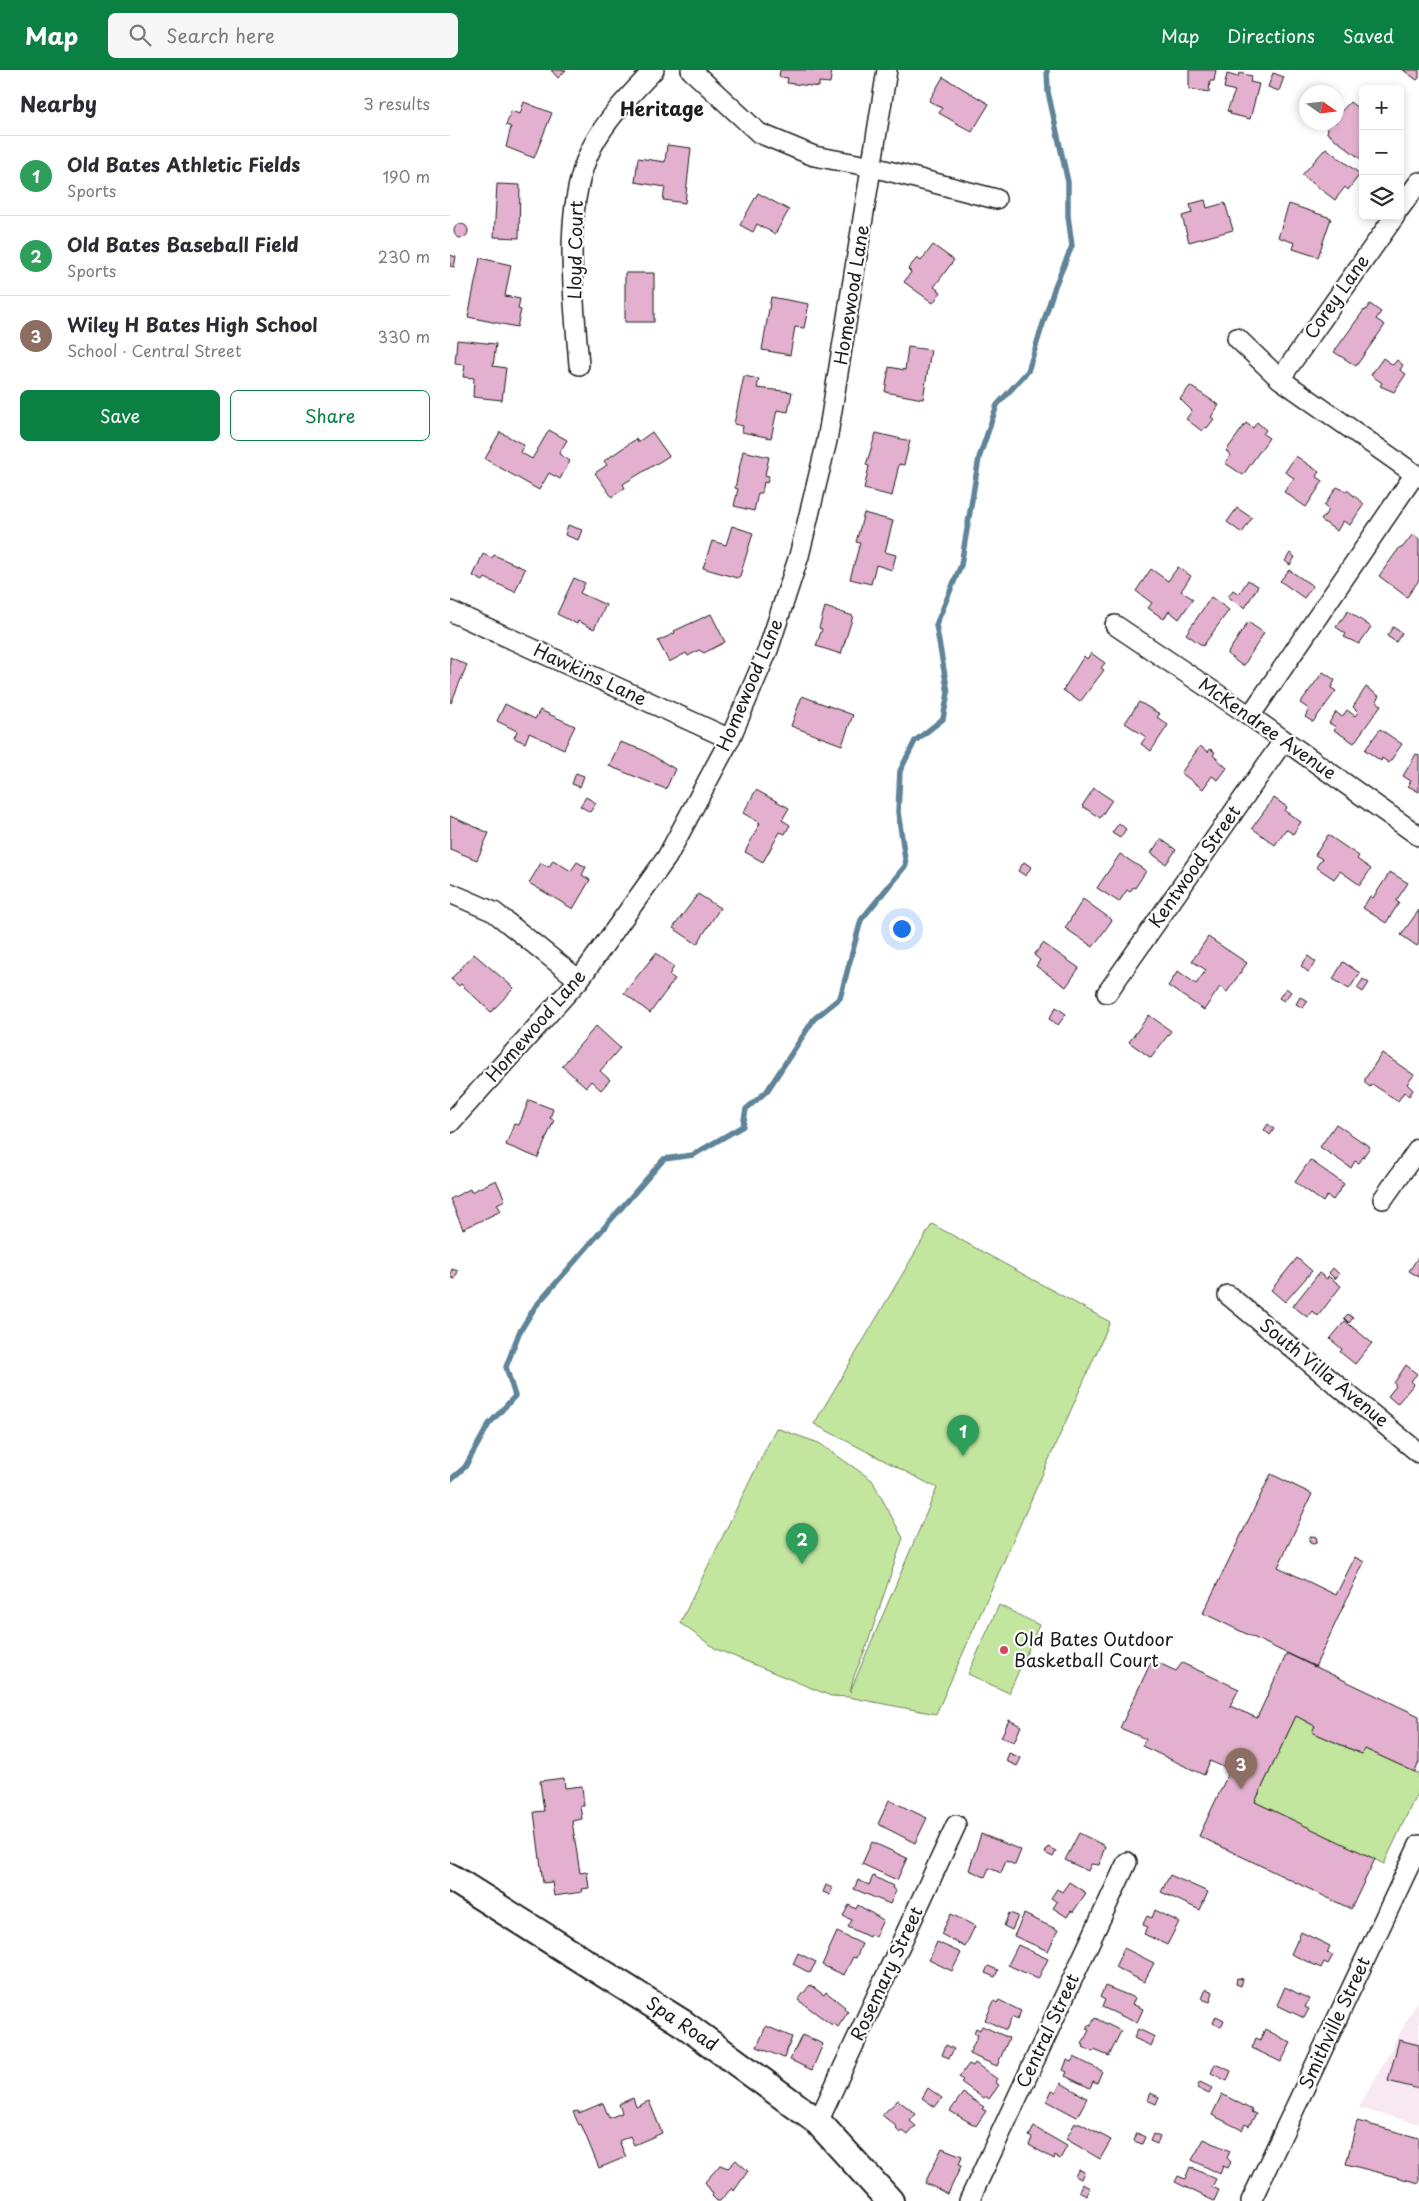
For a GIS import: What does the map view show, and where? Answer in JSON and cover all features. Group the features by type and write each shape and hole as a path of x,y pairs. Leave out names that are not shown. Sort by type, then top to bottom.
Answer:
{"main road":[{"name":"Spa Road","path":"450,1877 688,2027 818,2122 890,2201"}],"street":[{"name":"Lloyd Court","path":"579,365 573,283 573,218 577,186 592,148 611,118 654,70"},
{"path":"691,70 758,133 814,156 873,167 996,199"},
{"name":"Homewood Lane","path":"450,1123 579,980 667,857 730,739 768,650 799,556 827,441 873,167 887,70"},
{"path":"1404,203 1419,182"},
{"name":"Corey Lane","path":"1280,378 1392,220"},
{"path":"1237,338 1280,378 1417,475 1250,716"},
{"name":"Hawkins Lane","path":"450,611 730,739"},
{"name":"McKendree Avenue","path":"1115,625 1250,716 1419,836"},
{"name":"Kentwood Street","path":"1107,993 1284,740"},
{"path":"450,893 494,912 579,980"},
{"path":"1383,1199 1419,1148"},
{"name":"South Villa Avenue","path":"1228,1295 1419,1452"},
{"name":"Rosemary Street","path":"818,2122 956,1826"},
{"name":"Smithville Street","path":"1251,2201 1419,1845"},
{"name":"Central Street","path":"969,2201 1127,1862"}],"shaded area":[{"path":"1419,1998 1419,2124 1359,2108"}],"green space":[{"path":"932,1224 1110,1322 936,1714 848,1697 831,1696 716,1649 680,1623 776,1428 819,1443 872,1480 903,1538 850,1692 937,1488 814,1424"},
{"name":"Old Bates Outdoor Basketball Court","path":"999,1605 1039,1625 1009,1693 968,1674"},
{"path":"1296,1716 1315,1726 1312,1732 1361,1754 1365,1749 1419,1774 1419,1789 1384,1864 1255,1802"}],"building":[{"path":"551,70 566,70 558,78"},
{"path":"780,70 832,70 830,83 819,82 819,87 787,83 788,78 779,77"},
{"path":"1189,70 1216,70 1214,81 1210,81 1209,92 1189,89"},
{"path":"1403,70 1419,70 1419,78 1417,80"},
{"path":"1239,73 1252,76 1250,82 1259,84 1250,119 1230,114 1231,112 1227,111 1235,91 1224,88 1227,74 1238,77"},
{"path":"1273,73 1284,77 1279,91 1268,87"},
{"path":"943,77 989,104 972,132 939,113 942,108 929,101"},
{"path":"524,102 552,113 534,158 506,147 511,127 506,125 511,111 520,114"},
{"path":"1350,102 1359,109 1359,158 1327,133 1328,130 1344,130 1344,108"},
{"path":"667,145 691,148 685,203 663,200 665,187 635,182 638,158 665,162"},
{"path":"1326,148 1359,173 1348,190 1345,187 1335,200 1302,175"},
{"path":"497,184 520,185 519,238 494,237"},
{"path":"758,193 789,210 775,234 757,224 753,232 740,225"},
{"path":"1205,200 1207,208 1225,203 1233,230 1189,242 1182,216 1192,213 1190,204"},
{"path":"1289,204 1331,218 1318,257 1293,249 1295,243 1278,237"},
{"path":"461,224 466,226 468,231 466,236 461,238 456,236 454,231 456,226"},
{"path":"933,245 954,260 934,287 941,292 933,303 904,282 911,272 908,269 917,258 921,261"},
{"path":"450,255 456,257 454,267 450,266"},
{"path":"480,258 511,265 505,296 520,299 518,309 521,310 517,327 468,317"},
{"path":"625,273 654,273 654,322 625,322"},
{"path":"771,297 809,304 804,328 795,327 790,355 762,350"},
{"path":"1370,304 1381,312 1376,319 1385,325 1356,366 1334,352"},
{"path":"457,340 496,344 493,366 506,368 502,400 473,397 474,378 463,377 465,365 455,364"},
{"path":"908,347 931,350 923,399 885,392 889,367 905,370"},
{"path":"1383,358 1393,365 1397,360 1403,365 1400,370 1406,374 1394,392 1380,386 1382,383 1371,375"},
{"path":"744,376 759,379 757,388 792,392 788,412 777,410 771,438 742,432 743,426 734,424"},
{"path":"1190,386 1219,405 1211,417 1214,419 1202,431 1186,419 1192,411 1180,399"},
{"path":"1257,422 1266,430 1263,434 1269,438 1243,475 1225,463 1231,455 1226,451 1246,423 1253,428"},
{"path":"549,430 567,440 559,454 570,461 560,479 549,473 539,490 485,459 500,432 524,445 520,452 532,459"},
{"path":"652,432 669,456 623,484 625,488 612,497 595,473 607,465 604,461 636,439 638,442"},
{"path":"876,433 910,441 904,465 899,464 892,496 864,489 869,466 866,465"},
{"path":"743,451 769,457 765,475 769,476 767,483 764,482 762,493 758,493 754,511 734,506 738,489 735,488"},
{"path":"1296,456 1319,472 1316,476 1323,481 1306,507 1284,492 1294,478 1285,472"},
{"path":"1337,487 1347,490 1364,504 1350,525 1343,521 1337,531 1321,520 1329,510 1324,506"},
{"path":"1237,508 1252,518 1242,533 1227,522"},
{"path":"864,513 893,521 885,552 896,555 892,570 876,565 871,584 850,579 860,543 856,542"},
{"path":"568,525 582,530 578,540 565,535"},
{"path":"732,526 753,533 740,576 737,578 703,568 712,541 726,545"},
{"path":"1413,534 1419,539 1419,580 1407,597 1379,576 1400,547 1402,548"},
{"path":"1290,553 1295,557 1290,565 1285,561"},
{"path":"483,554 492,558 494,555 525,569 515,592 485,578 483,581 473,576"},
{"path":"1178,567 1191,576 1181,591 1193,599 1179,619 1169,611 1164,619 1148,608 1152,603 1136,591 1151,569 1168,581"},
{"path":"1289,570 1313,586 1304,598 1280,581"},
{"path":"574,578 585,583 580,593 606,605 594,629 578,621 577,624 557,614"},
{"path":"1248,580 1258,586 1245,608 1228,597 1233,590 1239,594"},
{"path":"1211,597 1229,610 1203,646 1186,634"},
{"path":"825,607 853,616 841,654 816,646 822,629 819,628"},
{"path":"1348,611 1371,627 1359,644 1344,637 1346,634 1336,627"},
{"path":"711,614 725,642 704,653 699,650 688,656 686,653 669,662 658,641 675,633 674,631"},
{"path":"1248,622 1264,633 1244,665 1241,665 1227,654"},
{"path":"1393,627 1402,633 1396,642 1387,636"},
{"path":"1091,653 1105,663 1101,668 1104,670 1080,702 1063,690 1084,656 1087,659"},
{"path":"450,657 467,665 451,703 450,702"},
{"path":"1323,672 1335,680 1331,688 1336,691 1313,722 1305,717 1309,709 1300,703"},
{"path":"1366,687 1379,696 1376,701 1381,705 1354,743 1334,730 1336,727 1329,723 1336,712 1342,717 1347,710 1355,716 1358,712 1353,707"},
{"path":"802,696 853,715 842,745 791,726"},
{"path":"1139,702 1160,714 1157,717 1168,725 1151,751 1141,744 1146,737 1125,723"},
{"path":"505,704 535,719 540,710 575,726 564,749 529,733 525,743 514,738 517,731 497,721"},
{"path":"1380,729 1402,744 1389,763 1382,758 1381,761 1365,750"},
{"path":"620,742 643,750 675,769 666,789 609,766"},
{"path":"1200,746 1208,752 1210,749 1215,752 1213,755 1227,768 1218,780 1212,776 1203,789 1181,773"},
{"path":"1416,754 1419,755 1419,792 1408,786 1411,781 1403,776"},
{"path":"576,773 584,776 580,787 572,784"},
{"path":"1094,788 1112,800 1100,818 1082,806"},
{"path":"756,790 789,808 782,820 790,825 785,834 780,832 763,862 745,852 760,823 743,813"},
{"path":"586,797 596,803 590,812 580,806"},
{"path":"1274,798 1287,807 1285,811 1301,822 1293,834 1286,829 1275,845 1252,828"},
{"path":"450,816 489,833 477,860 450,849"},
{"path":"1119,823 1126,829 1120,838 1112,833"},
{"path":"1328,835 1359,856 1357,859 1371,869 1360,885 1340,871 1334,879 1316,867 1322,859 1315,855"},
{"path":"1161,839 1176,850 1166,864 1151,853"},
{"path":"1120,854 1146,871 1135,888 1133,887 1130,892 1127,890 1119,902 1097,888"},
{"path":"553,860 571,871 577,862 586,867 582,875 590,880 573,909 529,883 541,863 549,867"},
{"path":"1024,862 1031,867 1026,876 1018,871"},
{"path":"1390,872 1408,883 1396,901 1399,903 1386,923 1363,908 1370,896 1373,898"},
{"path":"698,894 720,908 697,944 673,928"},
{"path":"1083,899 1112,920 1093,947 1065,928"},
{"path":"1419,910 1419,943 1417,946 1401,935"},
{"path":"1208,937 1247,963 1227,992 1220,987 1204,1010 1168,986 1178,971 1196,984 1206,970 1192,961"},
{"path":"1043,943 1079,968 1066,987 1036,966 1040,960 1034,955"},
{"path":"656,953 674,967 669,975 675,979 650,1013 624,993"},
{"path":"474,954 514,988 491,1012 461,984 459,986 451,979"},
{"path":"1308,956 1316,962 1308,972 1301,966"},
{"path":"1343,962 1360,973 1349,989 1333,979"},
{"path":"1363,979 1369,983 1363,992 1357,988"},
{"path":"1286,988 1291,992 1284,1001 1279,998"},
{"path":"1300,997 1308,1001 1303,1008 1296,1004"},
{"path":"1056,1007 1066,1014 1058,1025 1049,1019"},
{"path":"1149,1015 1171,1031 1151,1058 1129,1042"},
{"path":"596,1026 620,1048 600,1071 610,1080 601,1090 591,1081 586,1087 562,1066"},
{"path":"1382,1053 1414,1075 1407,1084 1413,1090 1409,1096 1404,1092 1398,1101 1372,1084 1370,1087 1365,1083 1365,1079"},
{"path":"529,1100 553,1109 550,1118 554,1120 538,1158 506,1145 514,1124 519,1125"},
{"path":"1268,1124 1274,1129 1270,1135 1264,1130"},
{"path":"1336,1124 1370,1147 1359,1163 1355,1161 1351,1168 1320,1147"},
{"path":"1310,1160 1344,1184 1333,1200 1327,1196 1323,1202 1295,1182"},
{"path":"496,1180 505,1200 497,1204 501,1211 463,1229 450,1199 470,1189 471,1192"},
{"path":"1419,1256 1419,1277 1409,1271"},
{"path":"1297,1258 1312,1271 1285,1302 1271,1290"},
{"path":"1333,1268 1339,1274 1335,1279 1329,1273"},
{"path":"452,1269 458,1271 455,1279 450,1277"},
{"path":"1319,1273 1327,1279 1328,1276 1341,1286 1318,1316 1312,1311 1307,1317 1293,1306"},
{"path":"1348,1314 1353,1318 1349,1323 1344,1318"},
{"path":"1345,1321 1372,1343 1355,1364 1340,1352 1342,1349 1330,1339"},
{"path":"1406,1365 1417,1374 1411,1381 1414,1384 1397,1404 1388,1396 1396,1386 1394,1383"},
{"path":"1271,1474 1312,1494 1278,1567 1336,1595 1355,1557 1364,1562 1315,1667 1203,1613"},
{"path":"1313,1536 1317,1540 1313,1544 1309,1540"},
{"path":"1287,1653 1419,1716 1419,1762 1415,1772 1365,1749 1362,1754 1312,1732 1315,1726 1296,1716 1255,1802 1375,1859 1351,1909 1199,1836 1230,1770 1210,1761 1204,1775 1142,1746 1146,1739 1120,1728 1152,1660 1176,1671 1182,1663 1239,1689 1230,1706 1257,1718"},
{"path":"1009,1720 1021,1726 1014,1742 1001,1737"},
{"path":"1009,1753 1021,1758 1017,1766 1006,1761"},
{"path":"564,1778 565,1788 582,1786 584,1806 580,1806 582,1819 572,1821 580,1873 587,1872 589,1888 581,1889 582,1892 554,1896 552,1882 543,1883 534,1812 544,1811 540,1781"},
{"path":"889,1800 927,1818 915,1843 878,1824"},
{"path":"1079,1833 1105,1846 1099,1865 1091,1864 1088,1871 1065,1860"},
{"path":"981,1834 1021,1850 1015,1865 1006,1861 1001,1873 989,1868 985,1877 969,1870"},
{"path":"872,1842 907,1858 897,1880 862,1864"},
{"path":"1048,1847 1056,1851 1053,1857 1045,1853"},
{"path":"1170,1875 1208,1892 1200,1910 1161,1892"},
{"path":"873,1876 893,1886 892,1888 896,1891 890,1904 854,1889 858,1880 869,1885"},
{"path":"1069,1882 1086,1893 1073,1912 1071,1911 1067,1917 1053,1908 1057,1902 1051,1898 1057,1889 1062,1892"},
{"path":"826,1885 832,1888 830,1895 823,1892"},
{"path":"849,1905 856,1909 858,1905 883,1920 875,1937 870,1934 869,1937 848,1927 852,1920 843,1916"},
{"path":"1155,1910 1179,1922 1167,1945 1144,1934 1148,1927 1143,1925 1144,1922 1147,1916 1152,1918"},
{"path":"1009,1913 1018,1916 1012,1930 1004,1926"},
{"path":"951,1914 975,1926 965,1947 941,1934"},
{"path":"1024,1914 1058,1930 1048,1951 1014,1936"},
{"path":"837,1932 862,1944 856,1958 853,1957 844,1975 822,1965"},
{"path":"1301,1932 1330,1946 1327,1953 1333,1955 1328,1964 1324,1962 1321,1968 1291,1954"},
{"path":"937,1942 961,1953 952,1971 929,1960"},
{"path":"1018,1945 1048,1959 1038,1979 1008,1965"},
{"path":"1124,1948 1154,1963 1144,1982 1115,1967"},
{"path":"798,1953 816,1962 810,1973 793,1964"},
{"path":"988,1966 998,1970 995,1977 985,1973"},
{"path":"1237,1978 1243,1979 1241,1986 1236,1984"},
{"path":"810,1985 824,1995 826,1992 845,2007 844,2009 848,2012 838,2027 833,2023 832,2025 798,2000"},
{"path":"1105,1986 1135,1998 1132,2004 1143,2009 1137,2023 1102,2007 1105,2000 1100,1997"},
{"path":"1285,1987 1309,1999 1305,2007 1309,2009 1304,2018 1277,2005"},
{"path":"1206,1989 1213,1992 1210,2002 1202,1999"},
{"path":"999,2000 1021,2011 1017,2020 1012,2017 1006,2030 985,2020 994,2001 997,2003"},
{"path":"1216,2016 1224,2020 1221,2027 1213,2023"},
{"path":"1095,2018 1121,2031 1109,2056 1083,2047 1084,2045 1082,2044 1089,2030 1086,2029"},
{"path":"766,2026 792,2037 784,2058 757,2047"},
{"path":"982,2026 1009,2038 997,2066 969,2054 978,2035 974,2033 976,2028 980,2030"},
{"path":"1138,2029 1155,2037 1151,2046 1134,2038"},
{"path":"1265,2029 1291,2043 1281,2062 1252,2048 1256,2038 1260,2040"},
{"path":"802,2035 823,2044 812,2070 790,2060"},
{"path":"1399,2040 1419,2045 1419,2089 1388,2081"},
{"path":"946,2045 954,2049 949,2058 942,2055"},
{"path":"1074,2057 1102,2071 1097,2083 1093,2081 1090,2088 1065,2076 1067,2072 1063,2070 1067,2060 1071,2062"},
{"path":"975,2063 997,2079 995,2082 999,2085 989,2099 985,2096 983,2098 961,2082 963,2080 959,2077 969,2064 973,2066"},
{"path":"1215,2064 1231,2071 1227,2081 1211,2073"},
{"path":"1200,2082 1212,2088 1209,2094 1197,2088"},
{"path":"1061,2083 1087,2098 1077,2117 1047,2101 1052,2090 1056,2092"},
{"path":"928,2088 942,2098 935,2107 922,2098"},
{"path":"963,2093 984,2107 982,2109 986,2111 976,2126 950,2111"},
{"path":"1150,2093 1159,2097 1156,2104 1147,2100"},
{"path":"1222,2094 1256,2114 1249,2126 1245,2124 1242,2130 1212,2115"},
{"path":"633,2098 636,2107 649,2101 662,2133 634,2145 630,2136 619,2141 626,2157 599,2168 581,2124 579,2125 573,2112 578,2111 579,2113 603,2103 609,2118 622,2113 619,2104"},
{"path":"898,2100 916,2114 910,2121 916,2126 908,2135 903,2131 900,2133 896,2129 897,2127 882,2115"},
{"path":"1357,2121 1419,2138 1419,2183 1346,2164"},
{"path":"1075,2123 1080,2123 1111,2140 1100,2159 1066,2139"},
{"path":"1034,2127 1067,2146 1060,2159 1055,2156 1054,2159 1029,2145 1032,2138 1029,2136"},
{"path":"1137,2133 1145,2137 1142,2144 1134,2141"},
{"path":"1153,2134 1160,2137 1157,2144 1150,2141"},
{"path":"1204,2139 1230,2151 1227,2158 1231,2162 1228,2168 1223,2166 1220,2174 1192,2160"},
{"path":"942,2148 962,2156 959,2165 961,2166 948,2194 925,2183"},
{"path":"736,2160 748,2171 734,2191 732,2188 720,2201 717,2201 712,2196 713,2194 705,2182 720,2165 728,2168"},
{"path":"1190,2167 1216,2179 1212,2187 1219,2190 1214,2201 1175,2182 1178,2176 1185,2179"},
{"path":"1079,2169 1084,2172 1081,2179 1075,2176"},
{"path":"1082,2184 1090,2188 1086,2195 1079,2191"}],"waterway":[{"path":"450,1480 465,1467 489,1424 515,1396 506,1367 519,1333 535,1307 664,1159 693,1155 743,1126 746,1109 767,1091 814,1019 840,998 861,920 906,865 898,812 900,771 915,741 943,719 948,693 936,625 961,565 979,458 997,405 1028,371 1055,286 1072,246 1068,216 1068,182 1048,92 1047,70"}],"place":[{"name":"Old Bates Athletic Fields","path":"963,1456"},
{"name":"Old Bates Baseball Field","path":"802,1564"},
{"name":"Old Bates Outdoor Basketball Court","path":"1004,1650"},
{"name":"Wiley H Bates High School","path":"1241,1789"}],"district":[{"name":"Heritage","path":"662,109"}]}
